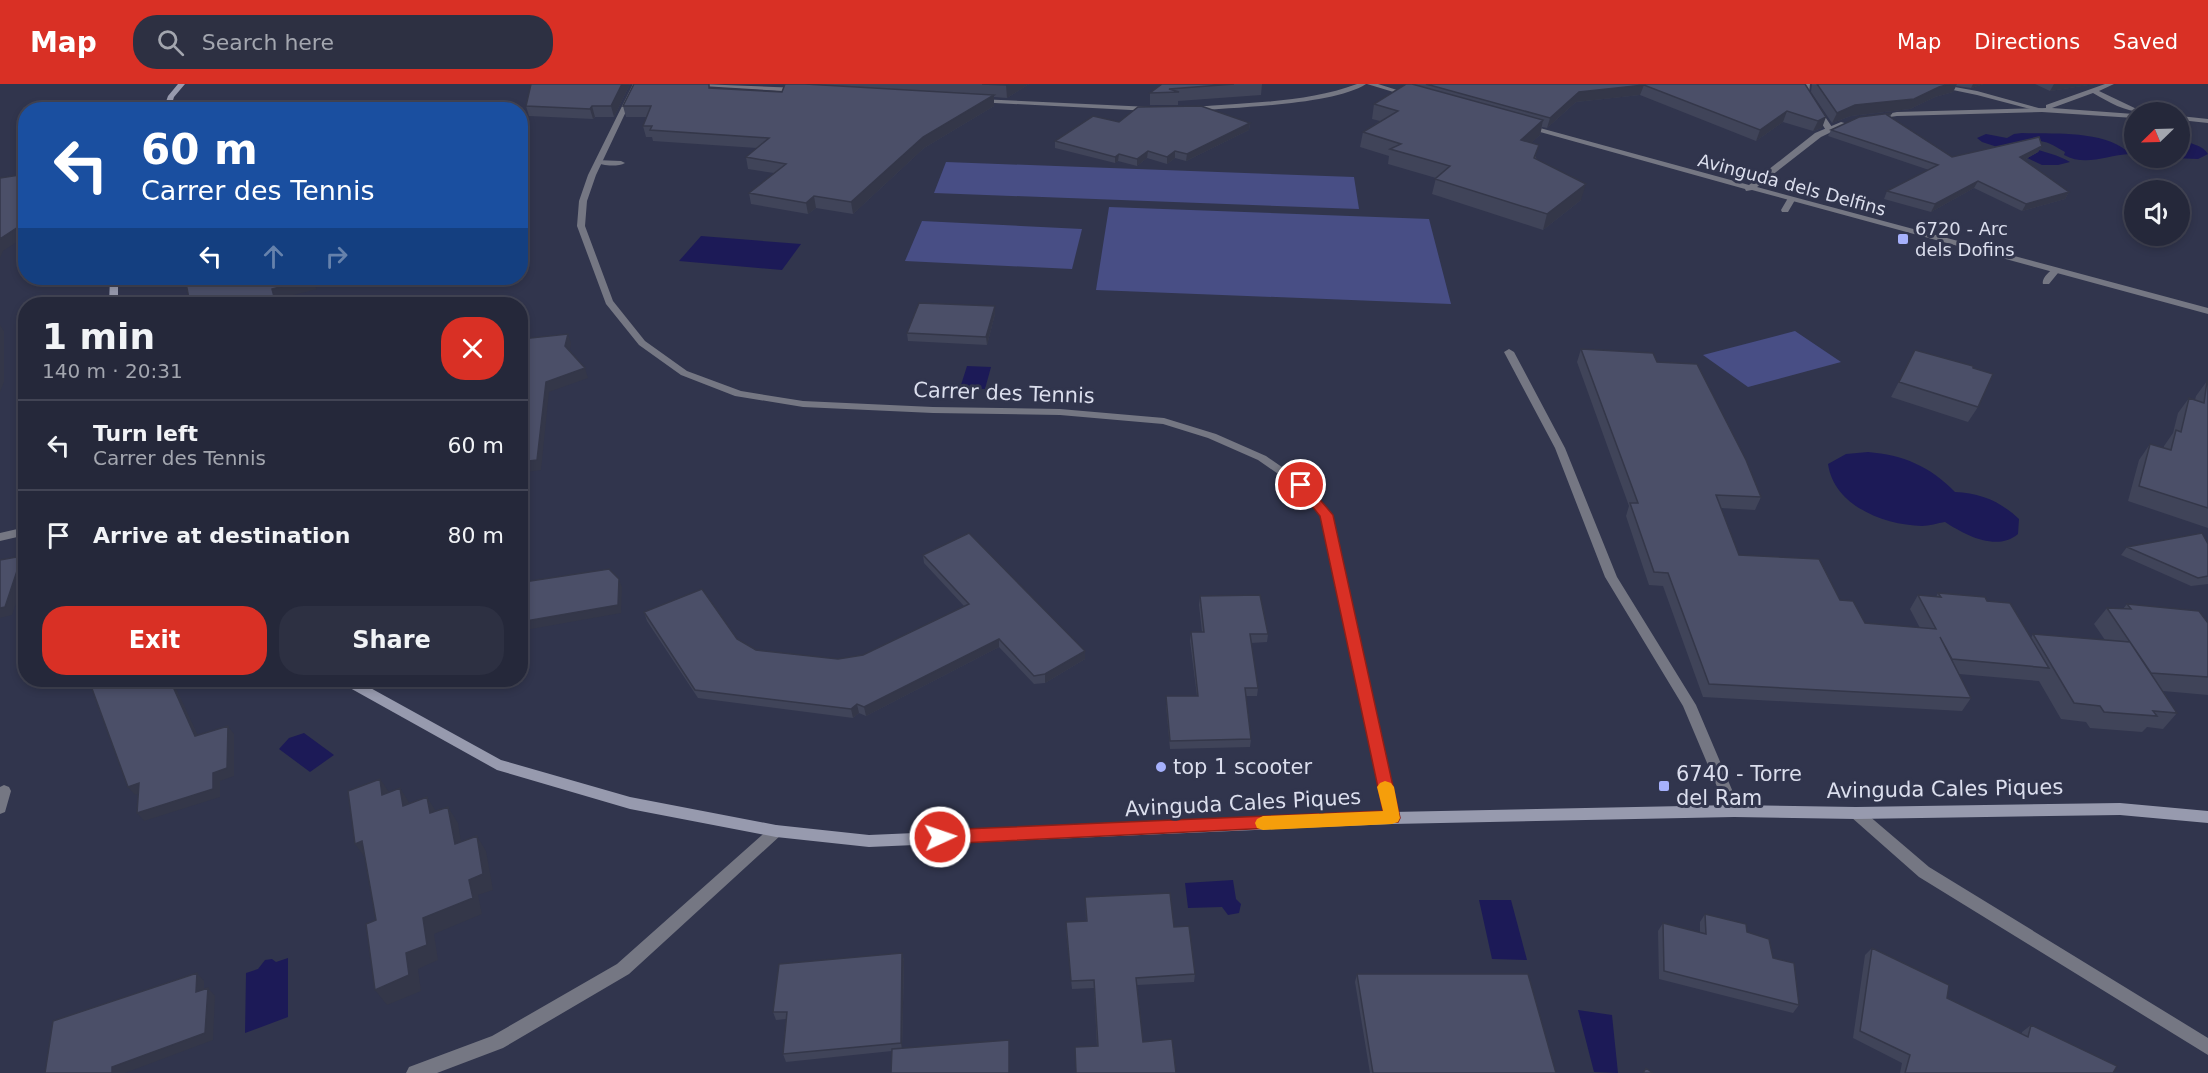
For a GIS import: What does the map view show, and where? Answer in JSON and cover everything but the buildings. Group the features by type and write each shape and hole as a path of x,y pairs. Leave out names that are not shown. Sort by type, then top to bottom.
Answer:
{"street":[{"path":"169,102 171,96 182,84"},
{"name":"Carrer des Tennis","path":"636,84 592,175 583,201 581,226 609,302 642,343 684,373 739,394 803,404 933,410 1060,412 1164,420 1212,436 1262,458 1301,485 1326,515 1392,818"},
{"path":"702,84 809,91"},
{"path":"1189,109 1306,99 1364,84"},
{"path":"1370,84 1422,99"},
{"path":"1807,84 1806,93 1830,130"},
{"path":"1927,84 1977,93 2042,110 2111,84"},
{"path":"2095,90 2124,106"},
{"path":"964,100 1155,110"},
{"path":"1864,119 1897,114 2042,110 2124,115"},
{"path":"2190,119 2208,121"},
{"path":"1749,189 1818,135 1854,120"},
{"name":"Avinguda dels Delfins","path":"1521,126 2208,311"},
{"path":"599,162 621,163"},
{"path":"1785,210 1791,200"},
{"path":"2046,282 2055,271"},
{"path":"1509,352 1560,448 1611,577 1689,705 1734,811"},
{"path":"0,537 18,533"},
{"name":"Avinguda Cales Piques","path":"359,687 497,764 630,803 776,831 869,841 1392,818 1734,811 1856,813 2120,808 2208,817"},
{"path":"0,807 4,791"},
{"path":"1856,813 1924,872 2208,1047"},
{"path":"415,1073 497,1042 623,969 776,831"}],"shaded area":[{"path":"1986,134 2007,138 2014,134 2064,134 2095,137 2120,146 2124,149 2124,155 2080,160 2064,155 2065,152 2044,142 2034,141 2021,144 2070,162 2042,165 1977,138"},
{"path":"2190,144 2200,146 2208,154 2198,159 2190,159"},
{"path":"946,162 1354,177 1359,209 934,193"},
{"path":"1109,207 1429,219 1451,304 1096,290"},
{"path":"922,221 1082,229 1072,269 905,261"},
{"path":"701,236 801,244 782,270 679,261"},
{"path":"1795,331 1841,362 1748,387 1703,355"},
{"path":"967,366 991,367 985,389 960,388"},
{"path":"1868,452 1893,456 1915,463 1936,475 1955,492 1981,496 1997,503 2019,519 2018,534 2001,542 1991,542 1971,536 1945,522 1925,526 1907,525 1877,517 1863,510 1850,502 1840,491 1832,479 1828,464 1846,454"},
{"path":"304,733 334,755 310,772 279,749 289,738"},
{"path":"1233,880 1236,899 1241,904 1239,913 1228,915 1222,907 1188,908 1185,883"},
{"path":"1479,900 1511,900 1527,960 1492,959"},
{"path":"288,958 288,1017 245,1033 246,973 258,969 265,960 272,959 276,962"},
{"path":"1578,1010 1612,1015 1618,1073 1594,1072"}],"slow traffic":[{"path":"1263,823 1392,818 1385,787"}],"place":[{"name":"6720 - Arc dels Dofins","path":"1903,239"},
{"name":"top 1 scooter","path":"1161,767"},
{"name":"6740 - Torre del Ram","path":"1664,786"}],"route":[{"path":"940,837 1392,818 1326,515 1301,485"}]}
